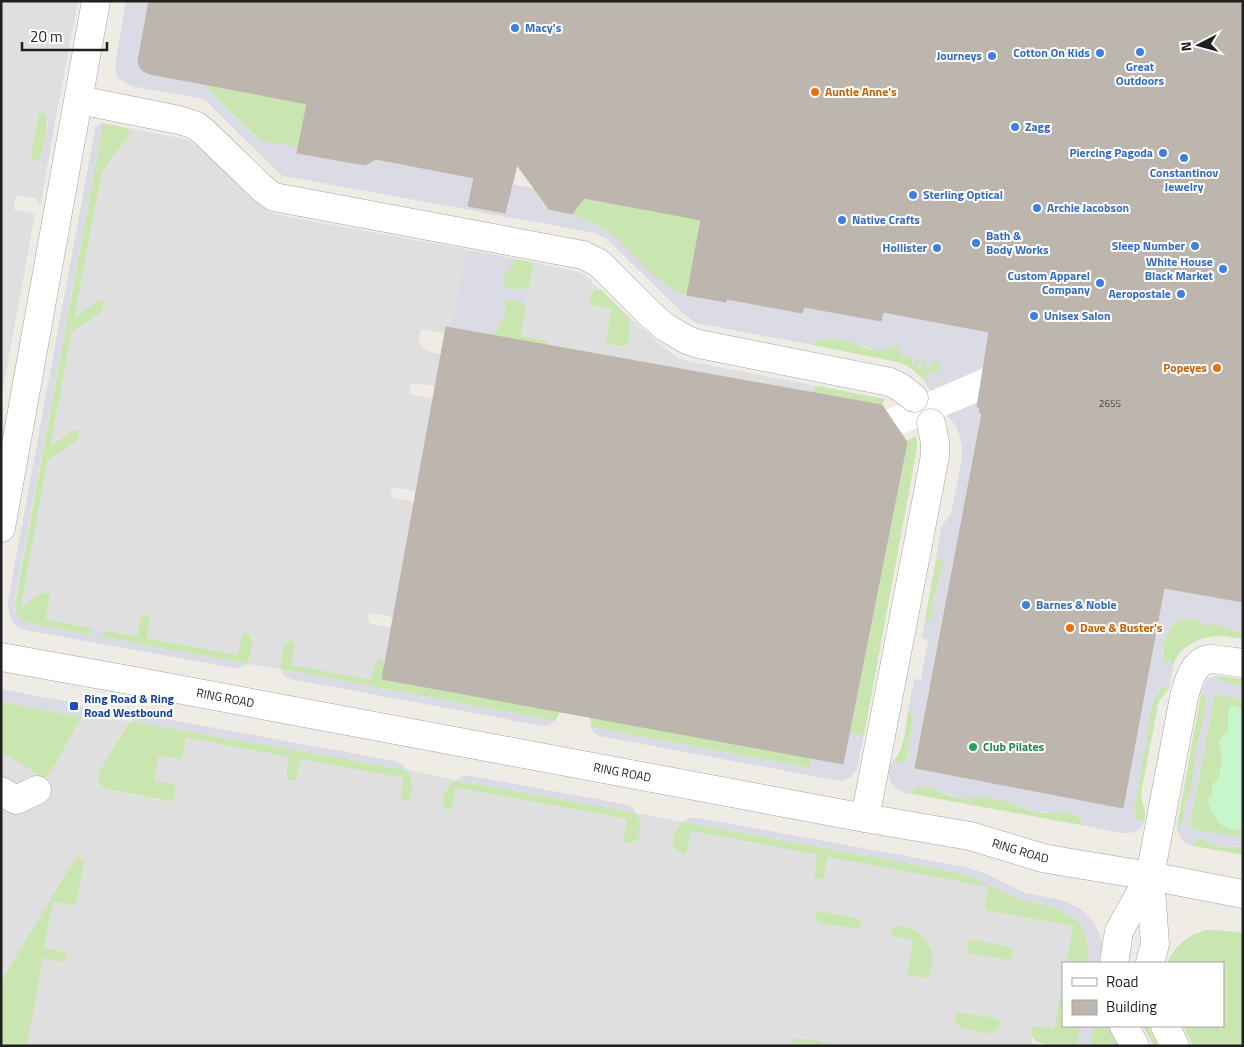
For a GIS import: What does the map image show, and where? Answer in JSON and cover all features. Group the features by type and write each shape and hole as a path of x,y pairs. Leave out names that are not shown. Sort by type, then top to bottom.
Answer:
{"lane":[{"path":"1,528 96,1"},
{"path":"79,100 179,120 195,125 274,197 584,255 600,263 651,315 687,340 890,382 914,398"},
{"path":"865,818 935,456 935,443 931,423"},
{"name":"RING ROAD","path":"1,657 970,836 1043,858 1243,894"},
{"path":"1150,962 1155,944 1150,876 1184,697 1190,677 1199,664 1206,659 1243,663"},
{"path":"1,776 24,790 37,790 16,800 1,791"},
{"path":"1114,962 1120,931 1150,876"},
{"path":"1125,1027 1136,1046"},
{"path":"1166,1027 1175,1046"}],"green space":[{"path":"202,85 307,104 298,148 260,140"},
{"path":"41,112 46,113 47,126 38,162 32,160 31,154 38,115"},
{"path":"103,123 127,128 130,134 102,172 75,316 99,300 103,301 103,308 100,313 72,332 51,445 74,430 78,429 80,432 77,441 48,460 21,607 38,595 49,592 46,619 92,628 90,635 27,623 18,615 15,604"},
{"path":"579,197 683,217 704,207 687,295 676,293 664,284 594,223 569,213 578,205"},
{"path":"516,259 533,264 529,288 521,290 504,287 506,272"},
{"path":"596,289 601,290 631,319 628,343 625,347 605,344 611,309 589,303 591,293"},
{"path":"504,298 520,301 526,307 521,336 548,341 549,344 491,335 503,318"},
{"path":"838,338 869,350 887,349 899,345 913,359 912,364 919,360 919,369 924,360 927,362 937,359 942,368 923,379 908,366 897,362 813,345 814,340"},
{"path":"818,386 885,399 882,405 811,392 814,387"},
{"path":"915,436 917,448 864,735 849,733 907,441"},
{"path":"936,559 944,561 944,565 933,600 932,620 925,619"},
{"path":"141,615 150,616 147,638 238,655 241,637 244,633 249,633 253,643 248,662 247,664 101,637 103,630 137,636"},
{"path":"1188,618 1198,619 1208,626 1215,624 1243,633 1243,639 1212,636 1186,647 1174,663 1165,662 1163,660 1163,646 1167,633 1175,624"},
{"path":"289,641 295,643 292,665 371,679 374,664 379,658 382,659 384,664 382,679 560,712 555,721 281,669 284,644"},
{"path":"1221,676 1243,679 1243,688 1219,681"},
{"path":"1161,687 1169,689 1158,704 1141,794 1145,811 1144,822 1136,820 1135,800 1142,757 1146,746 1149,718 1153,701"},
{"path":"1201,694 1205,696 1206,704 1204,720 1197,745 1191,791 1185,805 1184,819 1180,826 1177,826"},
{"path":"1215,694 1243,699 1243,711 1239,708 1231,710 1229,731 1221,752 1222,762 1219,777 1212,786 1216,818 1226,827 1243,829 1243,838 1189,829"},
{"path":"1,702 82,717 48,777 42,777 1,752"},
{"path":"1235,705 1243,711 1243,829 1233,829 1224,826 1218,820 1214,811 1211,811 1208,800 1214,792 1212,786 1222,764 1219,740 1228,731 1229,707"},
{"path":"908,712 913,713 907,761 905,763 893,761 900,751"},
{"path":"590,717 812,758 810,768 591,727"},
{"path":"130,721 408,770 413,789 409,800 403,802 400,798 403,778 301,760 296,780 290,781 286,776 289,757 186,738 183,755 180,759 159,756 154,780 175,784 176,793 172,802 106,789 99,782 99,771"},
{"path":"455,780 636,813 641,823 641,834 637,841 627,844 624,842 624,837 627,819 457,788 450,810 445,808 442,801 446,791"},
{"path":"918,787 930,787 952,797 988,797 1007,801 1039,812 1067,813 1082,819 1081,825 912,794 913,790"},
{"path":"683,822 961,873 1023,900 1053,907 1072,916 1083,930 1087,939 1088,962 1066,962 1073,926 988,911 985,902 988,887 828,857 824,877 820,880 814,876 817,855 692,831 687,852 683,854 677,851 672,843 676,830"},
{"path":"1198,839 1222,847 1243,847 1243,855 1193,846 1193,842"},
{"path":"77,854 84,859 84,862 77,901 72,905 53,902 47,937 66,954 67,958 65,962 43,959 27,1046 1,1046 1,981"},
{"path":"816,912 857,918 861,920 861,925 858,929 854,929 819,923 815,917"},
{"path":"896,925 917,931 924,937 930,947 933,959 929,977 907,975 891,933 892,927"},
{"path":"1206,930 1243,933 1243,1046 1193,1046 1184,1027 1224,1027 1224,962 1168,962 1178,946 1193,935"},
{"path":"973,939 1012,947 1013,952 1010,961 970,954 967,952 967,946 968,942"},
{"path":"1062,985 1062,1027 1080,1027 1077,1046 1043,1044 1033,1038 1031,1034 1032,1027 1036,1026 1054,1029"},
{"path":"957,1012 997,1018 1000,1021 999,1027 991,1033 980,1033 964,1029 956,1022 955,1014"},
{"path":"1093,1027 1109,1027 1119,1046 1090,1046"},
{"path":"1144,1027 1148,1027 1158,1046 1154,1046"},
{"path":"795,1037 835,1044 837,1046 792,1046"}],"shaded area":[{"path":"1,1 78,1 56,117 53,114 43,112 38,115 31,158 33,161 48,162 40,207 37,199 20,195 16,196 14,202 15,210 35,214 1,399"},
{"path":"126,1 149,1 138,61 143,71 202,85 260,140 371,158 474,178 469,199 471,206 500,212 502,212 511,184 548,191 546,203 548,208 578,216 608,231 654,275 676,293 726,302 728,294 802,313 805,300 842,314 880,321 883,312 989,332 984,368 931,392 923,379 941,368 937,360 928,371 924,368 927,363 924,360 919,369 917,367 919,360 916,360 915,365 912,364 913,359 909,358 909,355 906,358 901,357 899,345 883,350 873,350 838,338 814,340 813,345 695,323 607,239 595,233 281,175 207,102 199,98 131,86 119,79 115,66"},
{"path":"46,113 53,114 56,117 48,162 45,163 38,162 43,151 48,125"},
{"path":"103,123 15,608 21,619 27,623 90,635 92,628 103,630 102,637 247,664 241,668 30,631 20,628 15,624 9,613 8,601 95,129 99,124"},
{"path":"122,127 190,141 253,200 272,213 469,250 465,252 451,328 445,333 426,330 420,332 419,343 424,349 441,354 436,386 414,383 411,384 409,389 412,395 433,399 416,491 394,487 391,490 391,495 394,498 414,502 393,617 370,613 368,617 369,623 391,628 384,664 382,659 378,658 376,660 371,680 292,665 295,645 292,641 284,644 281,669 247,664 253,639 249,633 244,633 241,637 238,655 147,638 150,619 149,615 146,614 141,615 137,636 46,619 50,596 47,591 21,607 48,460 77,441 80,434 78,429 74,430 51,445 72,332 100,313 103,308 103,301 99,300 75,317 102,172 130,134 128,129"},
{"path":"469,250 516,259 503,278 504,287 521,290 529,288 526,307 520,301 504,298 505,311 502,321 491,335 451,328 465,252"},
{"path":"529,261 583,274 599,289 592,291 589,303 611,309 605,344 622,347 627,345 631,325 630,318 673,355 686,361 818,386 814,387 811,392 547,345 549,344 548,341 521,336 533,266"},
{"path":"978,402 977,407 980,408 979,412 982,413 968,488 1123,808 1164,588 1243,602 1243,633 1215,624 1206,626 1195,618 1184,619 1175,623 1167,633 1162,649 1163,660 1174,663 1169,689 1160,687 1153,701 1134,808 1136,820 1144,822 1134,832 1120,833 1081,825 1082,819 1071,814 1037,812 1009,802 983,797 958,798 929,787 918,787 913,790 912,794 905,793 898,790 891,783 888,772 891,764 893,761 905,763 908,757 913,713 908,712 914,679 921,680 928,640 922,638 925,619 932,620 933,600 944,565 944,561 936,559 941,529 951,514 961,463 962,448 959,434 956,426 947,415"},
{"path":"281,669 555,721 543,726 290,679 284,676"},
{"path":"1221,676 1220,681 1243,688 1243,699 1215,694 1189,828 1243,838 1243,848 1212,845 1204,839 1198,839 1193,842 1193,846 1185,843 1177,831 1177,826 1180,826 1184,819 1185,806 1191,791 1197,745 1204,720 1206,704 1205,696 1201,694 1202,689 1208,679"},
{"path":"1,689 79,704 83,707 82,717 1,702"},
{"path":"136,715 395,761 408,770 130,721"},
{"path":"82,717 130,721 98,775 98,780 102,787 117,792 173,801 176,785 154,780 156,768 159,756 181,758 186,738 289,757 285,776 290,781 295,781 297,778 301,760 403,778 400,797 404,802 409,800 412,793 412,778 408,770 455,780 446,789 443,797 442,804 447,810 452,808 456,788 627,819 624,842 630,844 637,841 641,834 640,821 636,813 683,822 675,830 672,842 674,849 683,854 687,852 691,831 817,855 814,876 820,880 824,877 828,857 989,887 985,904 988,911 1073,926 1066,962 1062,962 1062,985 1054,1029 1032,1027 1030,1032 1032,1038 1031,1046 837,1046 798,1037 793,1039 792,1046 27,1046 43,958 62,962 67,958 64,952 44,948 53,902 69,905 75,904 84,858 78,854 1,981 1,752 42,777 49,775","holes":["816,912 857,918 861,920 861,925 858,929 854,929 819,923 815,917","896,925 919,932 930,945 933,960 929,977 907,975 913,940 893,936 892,927","973,939 1012,947 1014,950 1012,959 1010,961 970,954 967,952 968,943","957,1012 997,1018 1000,1021 1000,1025 996,1031 990,1033 960,1028 955,1021 955,1014"]},
{"path":"591,727 810,768 812,758 843,764 849,733 864,735 857,769 851,777 840,781 599,736 594,733"},
{"path":"463,776 472,776 623,804 632,807 636,813 455,780"},
{"path":"689,818 699,818 965,867 984,873 1025,893 1062,900 1081,909 1092,920 1100,934 1102,941 1100,962 1088,962 1087,938 1081,925 1076,920 1056,908 1019,899 972,877 945,870 683,822"},
{"path":"1080,1027 1093,1027 1090,1046 1077,1046"}],"pier":[{"path":"984,368 978,402 902,434 886,410"}],"building":[{"path":"149,1 1243,1 1243,602 1164,588 1123,808 915,768 982,413 979,412 980,408 977,407 989,332 883,312 881,321 804,307 802,313 727,299 726,302 687,295 701,220 584,198 572,214 549,209 517,165 505,213 468,206 474,178 376,159 365,165 297,153 307,104 150,74 140,68 138,61"},
{"path":"446,327 882,405 907,442 843,764 382,679"}],"place":[{"name":"Macy's","path":"515,28"},
{"name":"Great Outdoors","path":"1140,52"},
{"name":"Cotton On Kids","path":"1100,53"},
{"name":"Journeys","path":"992,56"},
{"name":"Auntie Anne's","path":"815,92"},
{"name":"Zagg","path":"1015,127"},
{"name":"Piercing Pagoda","path":"1163,153"},
{"name":"Constantinov Jewelry","path":"1184,158"},
{"name":"Sterling Optical","path":"913,195"},
{"name":"Archie Jacobson","path":"1037,208"},
{"name":"Native Crafts","path":"842,220"},
{"name":"Bath & Body Works","path":"976,243"},
{"name":"Sleep Number","path":"1195,246"},
{"name":"Hollister","path":"937,248"},
{"name":"White House Black Market","path":"1223,269"},
{"name":"Custom Apparel Company","path":"1100,283"},
{"name":"Aeropostale","path":"1181,294"},
{"name":"Unisex Salon","path":"1034,316"},
{"name":"Popeyes","path":"1217,368"},
{"name":"Barnes & Noble","path":"1026,605"},
{"name":"Dave & Buster's","path":"1070,628"},
{"name":"Ring Road & Ring Road Westbound","path":"74,706"},
{"name":"Club Pilates","path":"973,747"}]}
